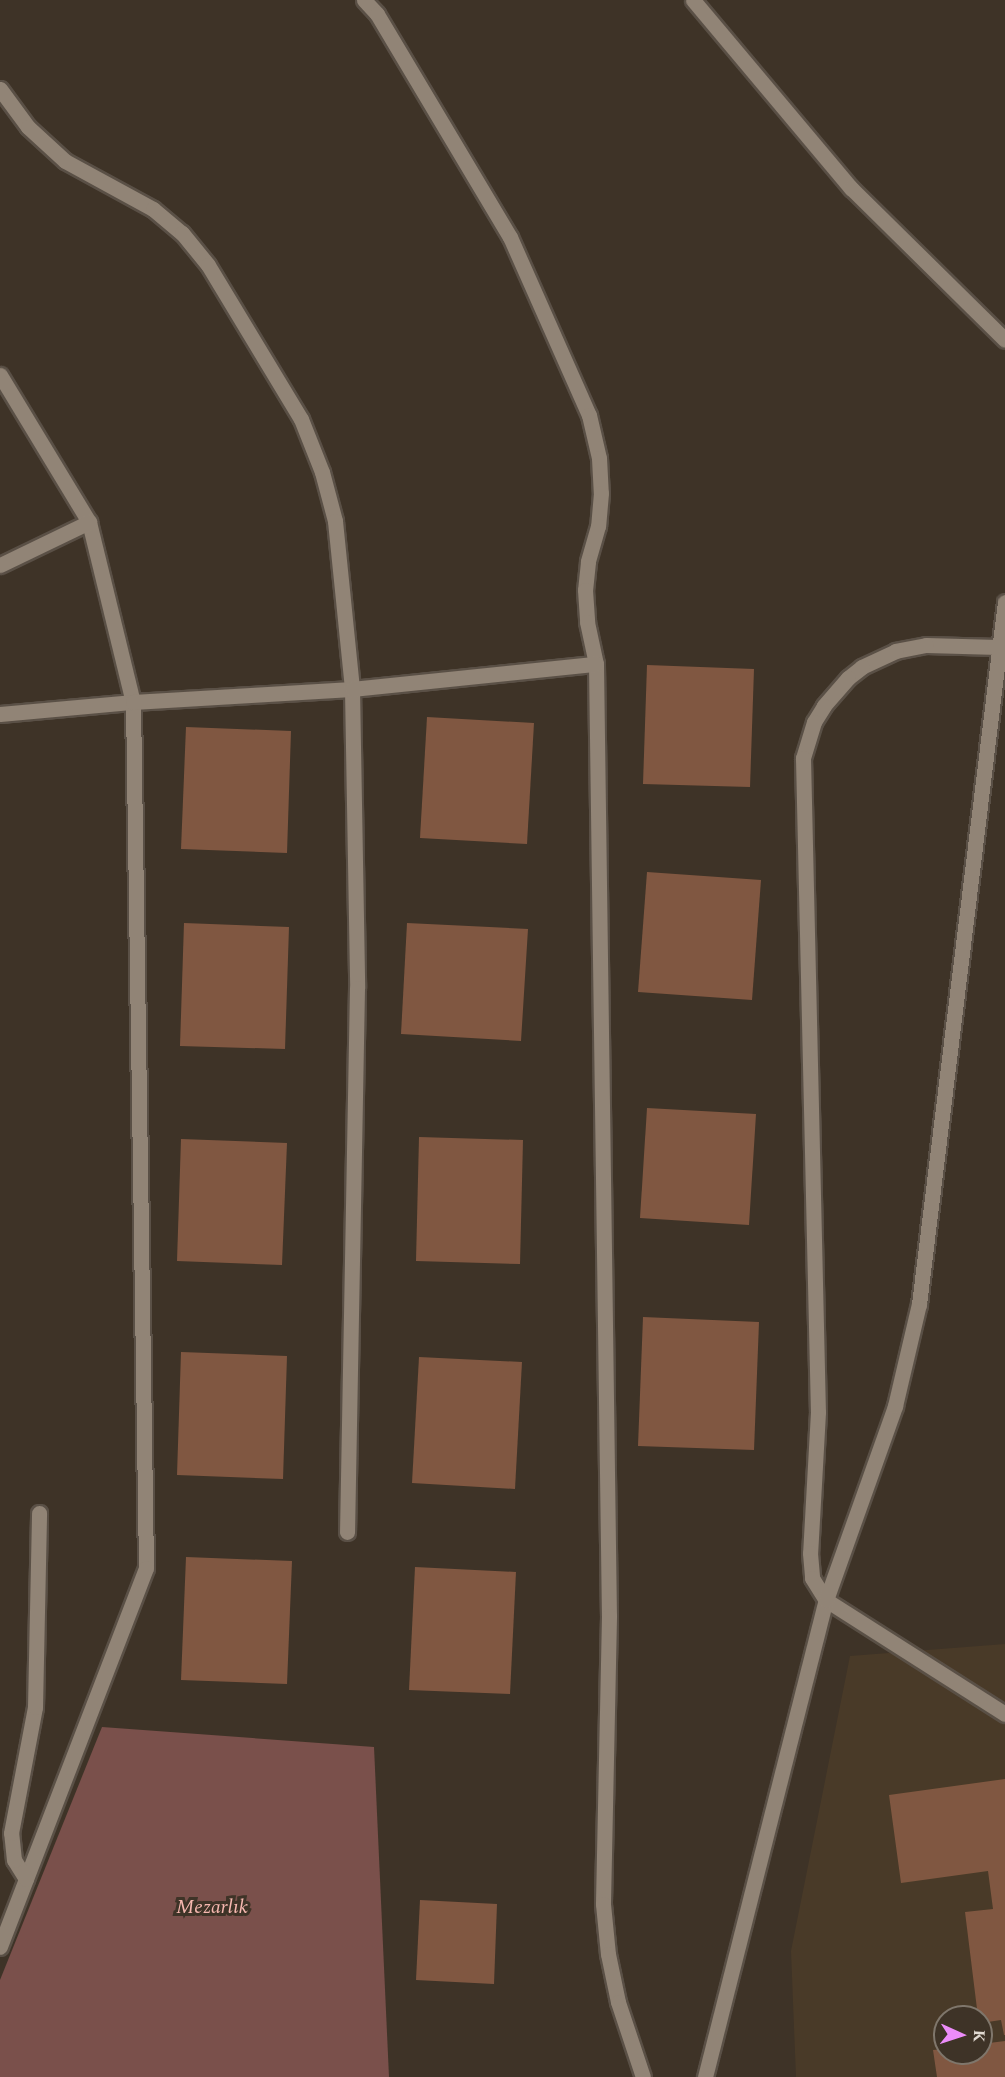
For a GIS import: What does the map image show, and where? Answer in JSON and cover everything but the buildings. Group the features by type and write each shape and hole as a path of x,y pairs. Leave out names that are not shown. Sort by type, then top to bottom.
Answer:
{"street":[{"path":"364,0 377,14 510,237 589,414 599,458 601,493 598,526 588,562 585,590 587,622 596,664 609,1616 603,1904 608,1954 618,2002 643,2077"},
{"path":"693,0 851,188 1005,340"},
{"path":"0,89 28,127 65,161 153,209 182,233 208,264 302,419 322,472 335,521 352,689 357,988 347,1532"},
{"path":"0,375 89,522 133,702 146,1568 0,1947"},
{"path":"0,565 89,522"},
{"path":"705,2077 826,1600 895,1406 919,1304 1005,602"},
{"path":"999,647 926,645 896,651 862,667 841,685 824,706 814,722 803,758 818,1412 810,1553 813,1578 826,1600 1005,1714"},
{"path":"0,714 133,702 352,689 596,664"},
{"path":"26,1880 14,1860 11,1833 35,1707 39,1513"}],"shaded area":[{"path":"1005,1644 1005,2077 796,2077 791,1951 850,1656"}],"green space":[{"name":"Mezarlık","path":"102,1727 374,1747 389,2077 0,2077 0,1980"}]}
